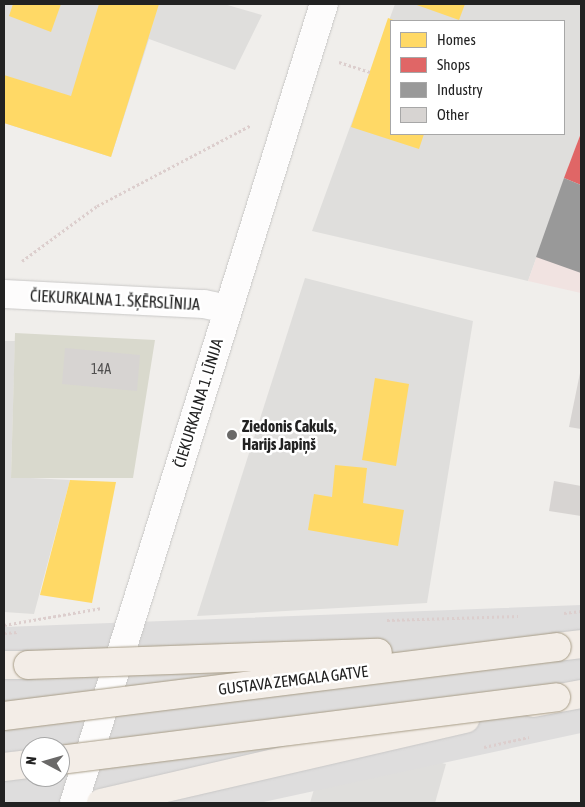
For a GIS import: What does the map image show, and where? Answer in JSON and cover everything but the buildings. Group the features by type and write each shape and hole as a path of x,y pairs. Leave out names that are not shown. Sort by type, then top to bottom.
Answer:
{"main road":[{"path":"4,665 569,645"},
{"name":"GUSTAVA ZEMGALA GATVE","path":"4,716 569,645"},
{"path":"70,759 569,696"},
{"path":"101,803 569,696"},
{"path":"4,767 20,765"}],"street":[{"name":"ČIEKURKALNA 1. LĪNIJA","path":"74,803 226,309 324,4"},
{"name":"ČIEKURKALNA 1. ŠĶĒRSLĪNIJA","path":"4,294 204,304 226,309"}],"path":[{"path":"335,61 370,72"},
{"path":"15,269 97,206 259,122"},
{"path":"4,625 104,608"}],"shaded area":[{"path":"4,4 224,4 262,15 235,70 149,39 111,157 4,123"},
{"path":"395,4 581,4 581,133 528,281 312,231"},
{"path":"581,133 581,293 528,281"},
{"path":"305,278 473,321 427,603 197,616"},
{"path":"15,333 155,340 133,478 11,478"},
{"path":"4,341 15,341 11,477 70,480 34,614 4,612"},
{"path":"329,737 446,764 435,803 310,803"}],"pier":[{"path":"581,605 581,733 259,803 4,803 4,627"}],"place":[{"name":"Ziedonis Cakuls, Harijs Japiņš","path":"232,435"}]}
